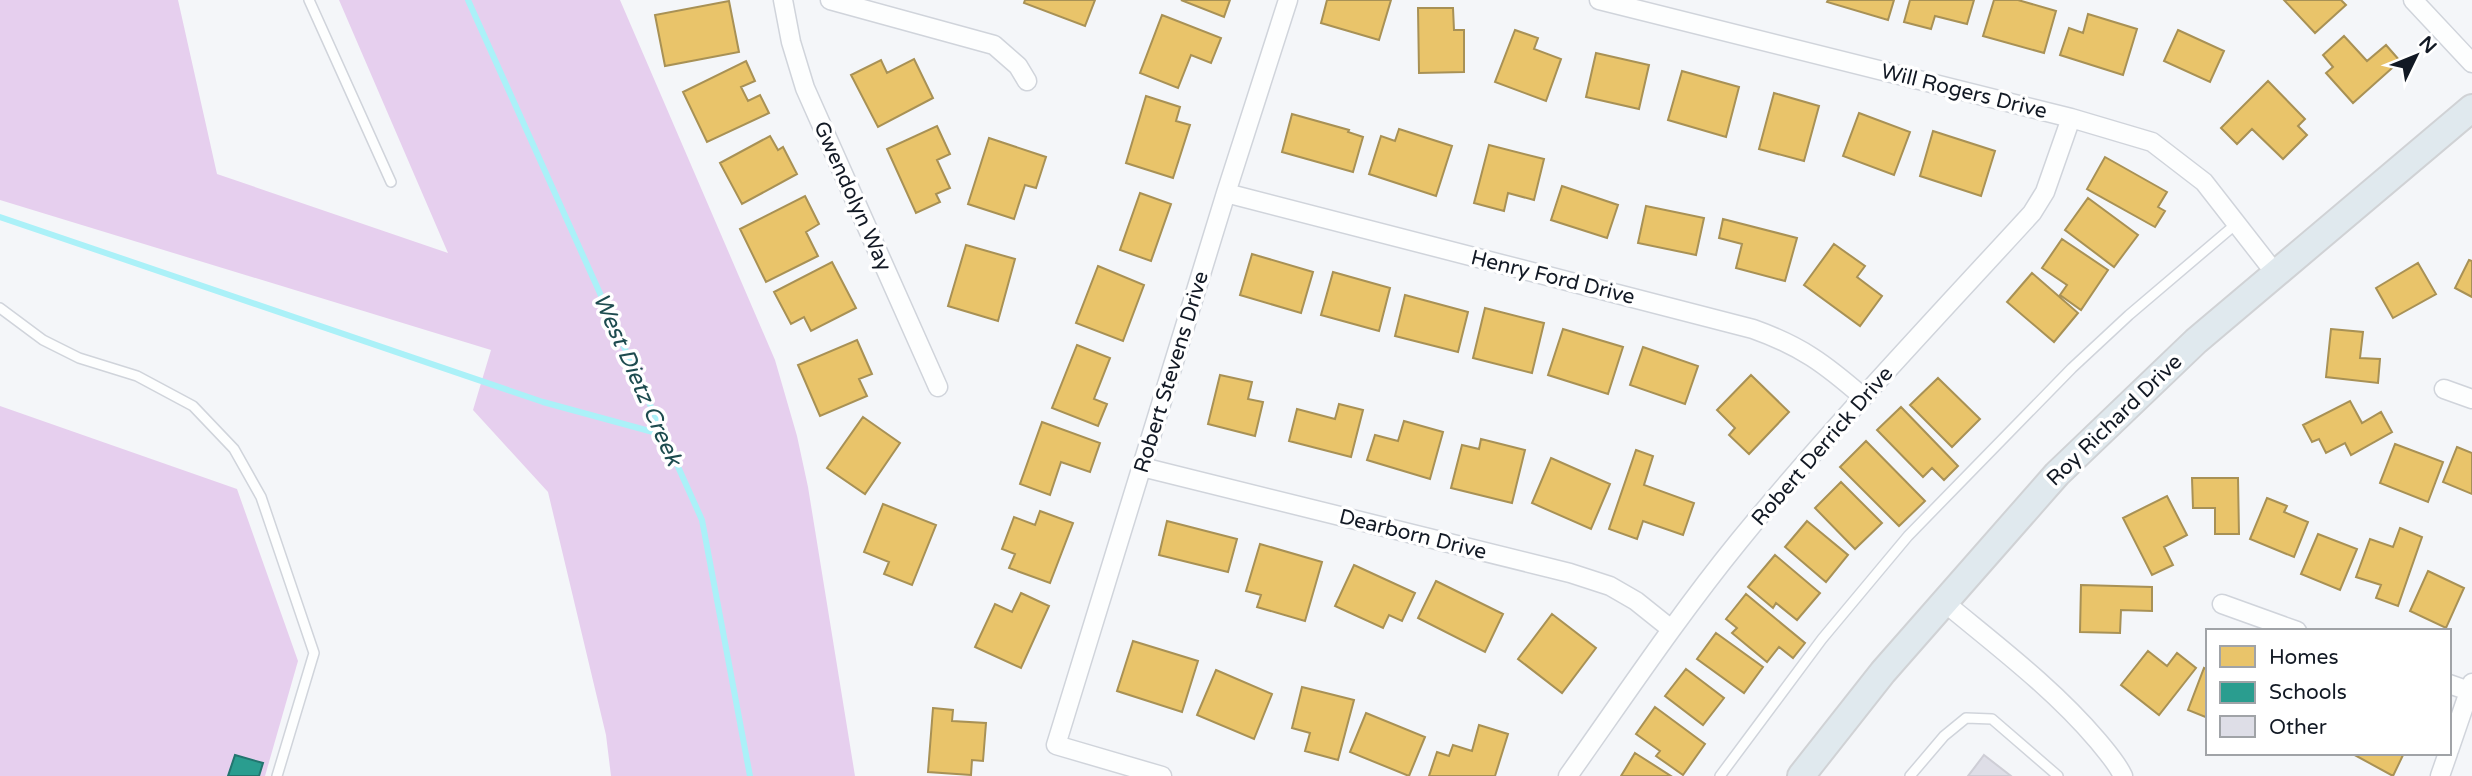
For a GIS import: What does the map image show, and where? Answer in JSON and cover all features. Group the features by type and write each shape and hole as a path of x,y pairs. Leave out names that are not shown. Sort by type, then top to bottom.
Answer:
{"main road":[{"name":"Roy Richard Drive","path":"1801,776 1875,682 2057,474 2196,341 2472,108"}],"street":[{"name":"Gwendolyn Way","path":"783,0 791,42 805,88 938,387"},
{"path":"830,0 994,45 1018,66 1027,81"},
{"name":"Robert Stevens Drive","path":"1162,776 1056,745 1288,0"},
{"name":"Will Rogers Drive","path":"1599,0 2071,118 2152,142 2204,182 2275,273"},
{"path":"2413,0 2472,63"},
{"name":"Robert Derrick Drive","path":"1568,776 1671,629 1759,517 2032,213 2045,192 2071,118"},
{"name":"Henry Ford Drive","path":"1226,193 1753,329 1785,340 1810,354 1864,397"},
{"path":"2444,389 2472,399"},
{"name":"Dearborn Drive","path":"1142,467 1570,573 1610,586 1636,601 1671,629"},
{"path":"1944,602 2046,687 2082,722 2118,765 2123,776"},
{"path":"2222,604 2291,629"},
{"path":"2451,684 2471,687 2451,746"},
{"path":"2440,776 2448,755"}],"lane":[{"path":"309,0 391,182"},
{"path":"1720,776 1822,639 1908,536 2073,368 2129,315 2236,224"},
{"path":"0,308 43,340 79,358 137,376 193,406 234,449 261,496 314,653 277,776"},
{"path":"1910,776 1944,736 1966,718 1992,719 2058,776"}],"shaded area":[{"path":"0,0 178,0 217,174 448,253 339,0 620,0 775,360 797,436 808,487 855,776 611,776 606,735 548,492 473,410 491,350 0,200"},
{"path":"0,406 237,489 298,661 265,776 0,776"}],"building: Homes":[{"path":"1025,0 1095,0 1085,26 1024,3"},
{"path":"1181,0 1230,0 1224,17"},
{"path":"1327,0 1391,0 1379,40 1321,23"},
{"path":"1894,0 1888,20 1827,2"},
{"path":"1910,0 1974,0 1967,24 1935,16 1931,29 1904,22"},
{"path":"1994,0 2018,0 2056,11 2044,53 1983,36"},
{"path":"2284,0 2341,0 2346,5 2315,33"},
{"path":"729,1 739,52 665,66 655,15"},
{"path":"1418,8 1453,8 1454,30 1464,30 1464,72 1419,73"},
{"path":"2088,14 2137,29 2123,75 2060,55 2069,28 2083,33"},
{"path":"1162,15 1221,38 1211,63 1191,55 1178,88 1140,73"},
{"path":"1515,30 1538,38 1534,49 1561,59 1546,101 1495,82"},
{"path":"2178,30 2224,51 2210,82 2164,61"},
{"path":"2344,36 2367,61 2386,45 2400,61 2353,103 2326,73 2333,67 2323,55"},
{"path":"1596,53 1649,65 1639,109 1586,97"},
{"path":"914,59 933,98 878,127 851,75 881,60 887,73"},
{"path":"746,61 755,81 741,87 748,101 760,95 769,113 707,142 683,92"},
{"path":"1682,71 1739,87 1726,137 1668,120"},
{"path":"2268,81 2305,119 2298,126 2307,135 2283,159 2252,129 2237,144 2221,128"},
{"path":"1774,93 1819,106 1804,161 1759,149"},
{"path":"1146,96 1180,107 1176,121 1190,125 1173,178 1126,163"},
{"path":"1859,113 1910,132 1894,175 1843,156"},
{"path":"1292,114 1349,130 1348,132 1363,137 1353,172 1282,152"},
{"path":"937,126 950,154 937,160 950,188 936,194 940,202 916,213 887,149"},
{"path":"1399,129 1452,146 1436,196 1369,174 1381,136 1395,141"},
{"path":"1933,131 1995,151 1981,196 1920,176"},
{"path":"770,136 778,150 783,147 797,174 742,204 720,163"},
{"path":"989,138 1046,157 1036,188 1025,185 1014,219 968,204"},
{"path":"1489,145 1544,159 1534,200 1508,193 1504,211 1474,203"},
{"path":"2105,157 2167,192 2158,207 2165,211 2155,227 2087,189"},
{"path":"1562,186 1618,205 1607,238 1551,220"},
{"path":"1140,193 1171,204 1151,261 1120,250"},
{"path":"805,196 819,224 806,232 818,256 766,282 740,229"},
{"path":"2088,198 2138,235 2114,267 2065,230"},
{"path":"1646,206 1704,218 1696,255 1638,243"},
{"path":"1723,219 1797,238 1785,281 1736,268 1742,244 1719,238"},
{"path":"2062,239 2108,270 2081,310 2060,295 2067,285 2042,268"},
{"path":"1834,244 1865,266 1857,277 1882,296 1860,326 1804,285"},
{"path":"966,245 1015,259 998,321 948,306"},
{"path":"1252,254 1313,272 1301,313 1240,295"},
{"path":"2469,260 2472,261 2472,297 2455,288"},
{"path":"832,262 856,308 811,331 804,317 791,324 774,292"},
{"path":"2418,263 2436,294 2393,318 2376,288"},
{"path":"1098,266 1144,285 1123,341 1076,323"},
{"path":"1333,272 1390,288 1379,331 1321,315"},
{"path":"2032,273 2078,313 2054,342 2007,302"},
{"path":"1405,295 1468,312 1458,352 1395,336"},
{"path":"1485,308 1544,323 1532,373 1473,358"},
{"path":"1563,329 1623,347 1608,394 1548,375"},
{"path":"2331,329 2363,332 2360,358 2380,359 2378,383 2326,377"},
{"path":"857,340 872,374 859,379 867,396 820,416 798,365"},
{"path":"1077,345 1110,358 1094,399 1107,404 1098,426 1052,408"},
{"path":"1643,347 1698,366 1685,404 1630,385"},
{"path":"1220,375 1252,382 1248,399 1263,402 1255,436 1208,424"},
{"path":"1751,375 1789,412 1749,454 1729,435 1735,428 1717,410"},
{"path":"1938,378 1980,419 1952,447 1910,405"},
{"path":"2350,401 2362,423 2381,412 2392,432 2351,455 2345,443 2326,453 2319,439 2312,442 2303,425"},
{"path":"1339,404 1363,410 1351,457 1289,441 1297,409 1335,419"},
{"path":"1901,407 1958,466 1944,480 1932,468 1923,477 1877,430"},
{"path":"863,417 900,443 865,494 827,468"},
{"path":"1404,421 1443,432 1430,479 1367,460 1375,435 1398,441"},
{"path":"1042,422 1100,443 1090,472 1061,462 1050,495 1020,484"},
{"path":"1481,439 1525,450 1512,503 1451,488 1462,445 1479,449"},
{"path":"1866,441 1925,501 1899,526 1840,467"},
{"path":"2395,444 2443,462 2428,502 2380,483"},
{"path":"2457,447 2472,453 2472,494 2443,482"},
{"path":"1636,450 1653,456 1644,485 1694,503 1683,535 1643,521 1637,539 1609,529"},
{"path":"1551,458 1610,484 1591,529 1532,503"},
{"path":"2192,478 2238,478 2239,534 2215,534 2215,508 2193,508"},
{"path":"1841,482 1882,523 1855,549 1815,508"},
{"path":"2167,496 2187,535 2164,547 2173,565 2152,575 2123,518"},
{"path":"2267,498 2287,506 2284,512 2308,522 2294,557 2250,539"},
{"path":"883,504 936,525 912,585 884,574 889,562 864,552"},
{"path":"1040,511 1073,523 1050,583 1009,568 1015,554 1002,549 1014,517 1035,525"},
{"path":"1167,521 1237,539 1228,572 1159,555"},
{"path":"1807,521 1848,555 1826,582 1785,547"},
{"path":"2400,528 2422,537 2398,606 2376,598 2381,585 2356,577 2370,539 2393,547"},
{"path":"2318,534 2357,549 2340,590 2301,574"},
{"path":"1260,544 1322,562 1305,621 1257,607 1261,595 1246,591"},
{"path":"1775,555 1820,593 1797,620 1776,603 1773,608 1748,587"},
{"path":"1354,565 1415,593 1402,621 1389,615 1383,628 1335,606"},
{"path":"2428,571 2464,588 2446,628 2410,611"},
{"path":"1436,581 1503,614 1485,652 1418,618"},
{"path":"2081,585 2152,587 2152,611 2121,610 2120,633 2080,632"},
{"path":"1021,593 1049,606 1021,668 975,647 995,604 1012,612"},
{"path":"1746,594 1805,643 1793,658 1779,647 1767,662 1732,633 1737,628 1726,619"},
{"path":"1552,614 1596,648 1562,693 1518,659"},
{"path":"1716,633 1763,667 1744,693 1697,659"},
{"path":"1133,641 1198,661 1182,712 1117,691"},
{"path":"2148,651 2167,666 2177,653 2196,668 2159,715 2121,685"},
{"path":"2204,668 2206,717 2188,710"},
{"path":"1686,669 1724,698 1703,725 1665,696"},
{"path":"1216,670 1272,694 1254,739 1197,715"},
{"path":"1302,687 1354,700 1338,760 1305,751 1310,733 1292,728"},
{"path":"1655,707 1705,744 1683,775 1656,756 1660,751 1636,734"},
{"path":"933,708 953,710 952,721 986,723 983,761 972,760 971,775 928,772"},
{"path":"1366,713 1425,737 1409,776 1350,752"},
{"path":"1479,725 1508,734 1495,776 1429,776 1437,752 1449,756 1453,745 1472,751"},
{"path":"1635,753 1671,776 1621,776"},
{"path":"2355,755 2403,755 2393,776"}],"building: Schools":[{"path":"235,755 263,763 259,776 228,776"}],"building: Other":[{"path":"1984,755 2011,776 1968,776"}],"waterway":[{"name":"West Dietz Creek","path":"468,0 702,520 750,776"},
{"path":"0,217 543,402 664,435"}]}
